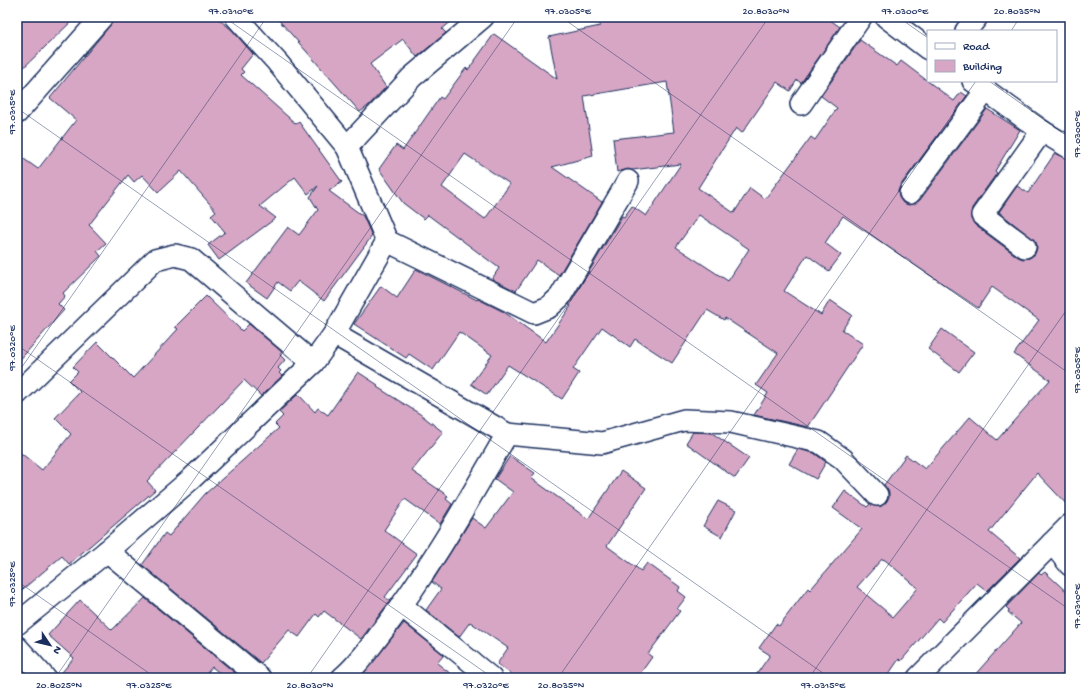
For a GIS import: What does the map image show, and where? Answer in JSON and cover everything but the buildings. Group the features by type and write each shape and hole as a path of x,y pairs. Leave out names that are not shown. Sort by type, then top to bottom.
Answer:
{"street":[{"path":"17,113 102,17"},
{"path":"236,17 277,62 347,147 387,241 534,312 549,307 560,297 628,181"},
{"path":"347,147 412,77 483,17"},
{"path":"800,104 861,17"},
{"path":"886,17 927,48"},
{"path":"967,30 977,17"},
{"path":"910,193 980,85 1042,131 1070,148"},
{"path":"1025,247 982,215 1042,131"},
{"path":"17,624 107,551 190,480 313,363 334,334 387,241"},
{"path":"17,394 155,260 175,255 191,259 313,363"},
{"path":"334,334 507,434 602,443 684,420 731,422 819,442 843,459 876,495"},
{"path":"342,678 353,669 402,606 442,544 507,434"},
{"path":"918,678 1070,525"},
{"path":"1052,543 1070,565"},
{"path":"107,551 260,678"},
{"path":"402,606 490,678"},
{"path":"17,647 45,678"}]}
